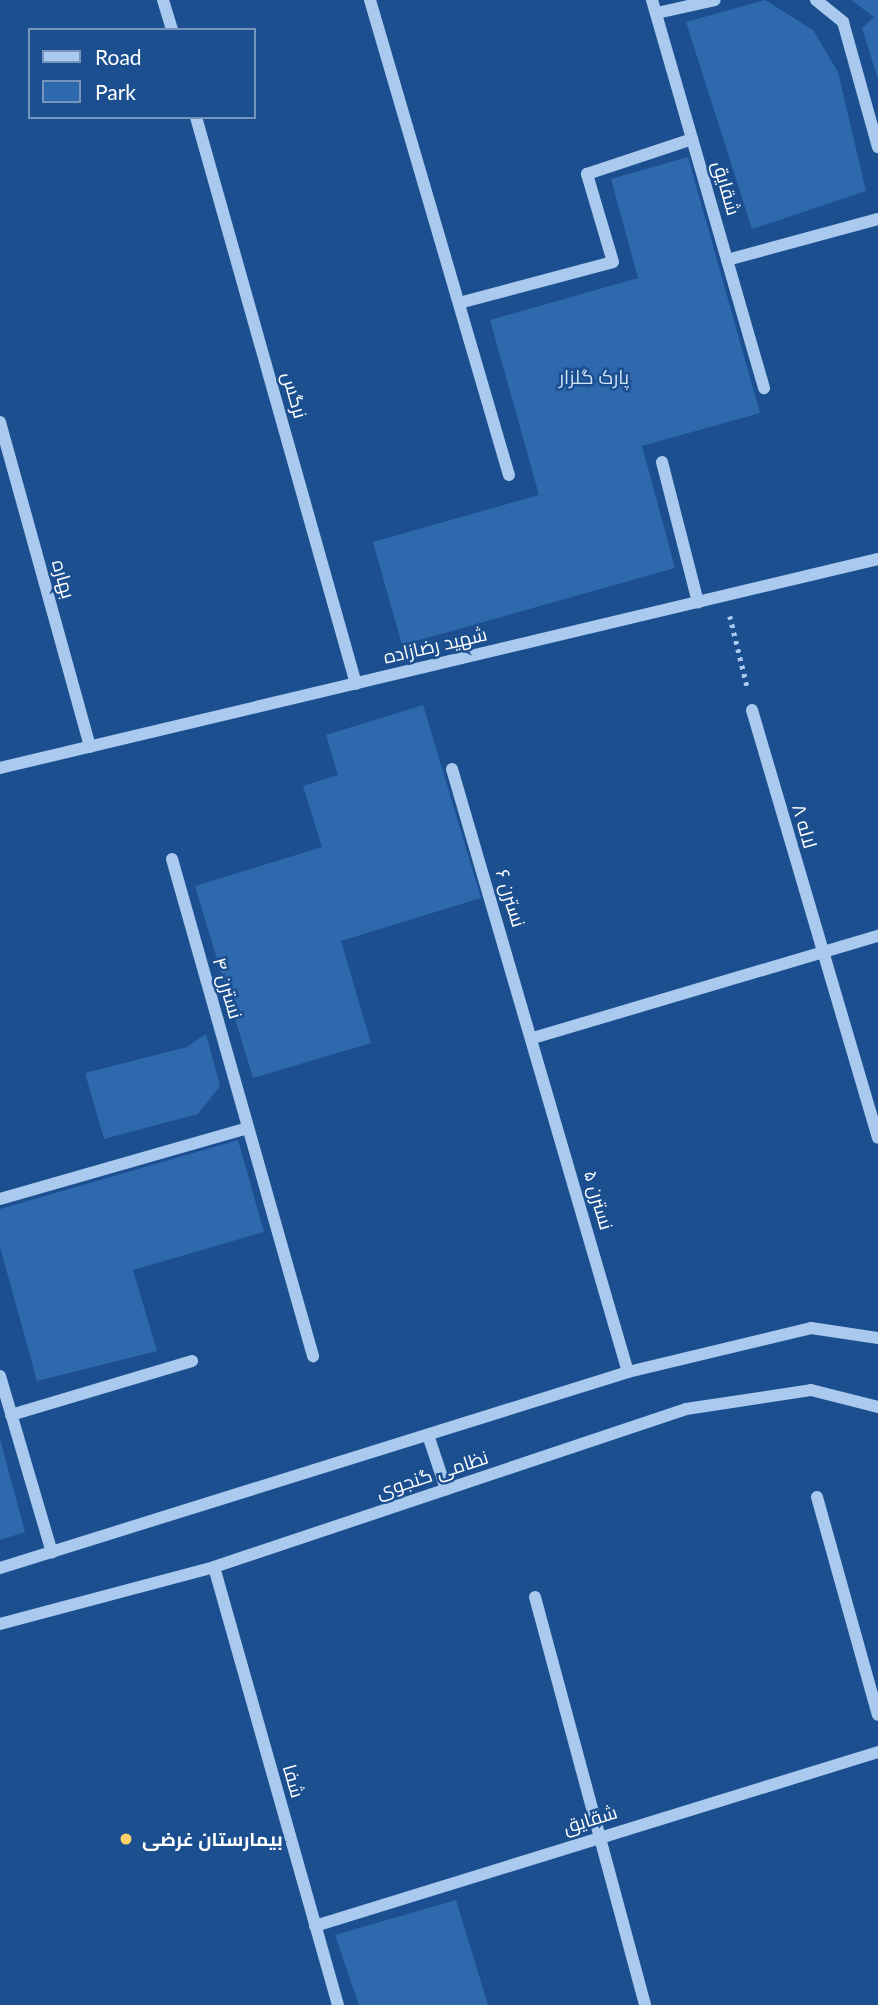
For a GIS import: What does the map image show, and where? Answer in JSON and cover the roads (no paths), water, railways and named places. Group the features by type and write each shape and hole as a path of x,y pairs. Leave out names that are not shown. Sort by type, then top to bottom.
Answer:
{"street":[{"path":"163,0 171,28"},
{"path":"370,0 509,475"},
{"path":"654,6 715,0"},
{"path":"816,0 842,22 878,147"},
{"name":"شقایق","path":"654,6 764,387"},
{"name":"نرگس","path":"197,119 356,684"},
{"path":"458,303 613,262 587,174 692,139"},
{"path":"727,260 878,219"},
{"name":"بهاره","path":"0,422 90,747"},
{"path":"662,462 698,602"},
{"name":"شهید رضازاده","path":"0,768 878,559"},
{"name":"لاله ۸","path":"752,710 820,953 878,1138"},
{"name":"نسترن ۶","path":"452,769 533,1038"},
{"name":"نسترن ۴","path":"172,859 313,1356"},
{"path":"533,1038 878,936"},
{"name":"نسترن ۵","path":"533,1038 628,1372"},
{"path":"0,1199 247,1128"},
{"name":"نظامی گنجوی","path":"0,1568 429,1438 628,1372 811,1328 878,1338"},
{"path":"11,1415 192,1362"},
{"path":"0,1376 52,1553"},
{"name":"نظامی گنجوی","path":"0,1624 214,1567 686,1409 811,1390 878,1406"},
{"path":"429,1438 446,1489"},
{"path":"817,1497 878,1715"},
{"name":"شفا","path":"214,1567 338,2005"},
{"path":"535,1597 645,2005"},
{"name":"شقایق","path":"315,1926 878,1752"}],"place":[{"name":"بیمارستان غرضی","path":"126,1839"}],"park label":[{"name":"پارک گلزار","path":"594,377"}]}
